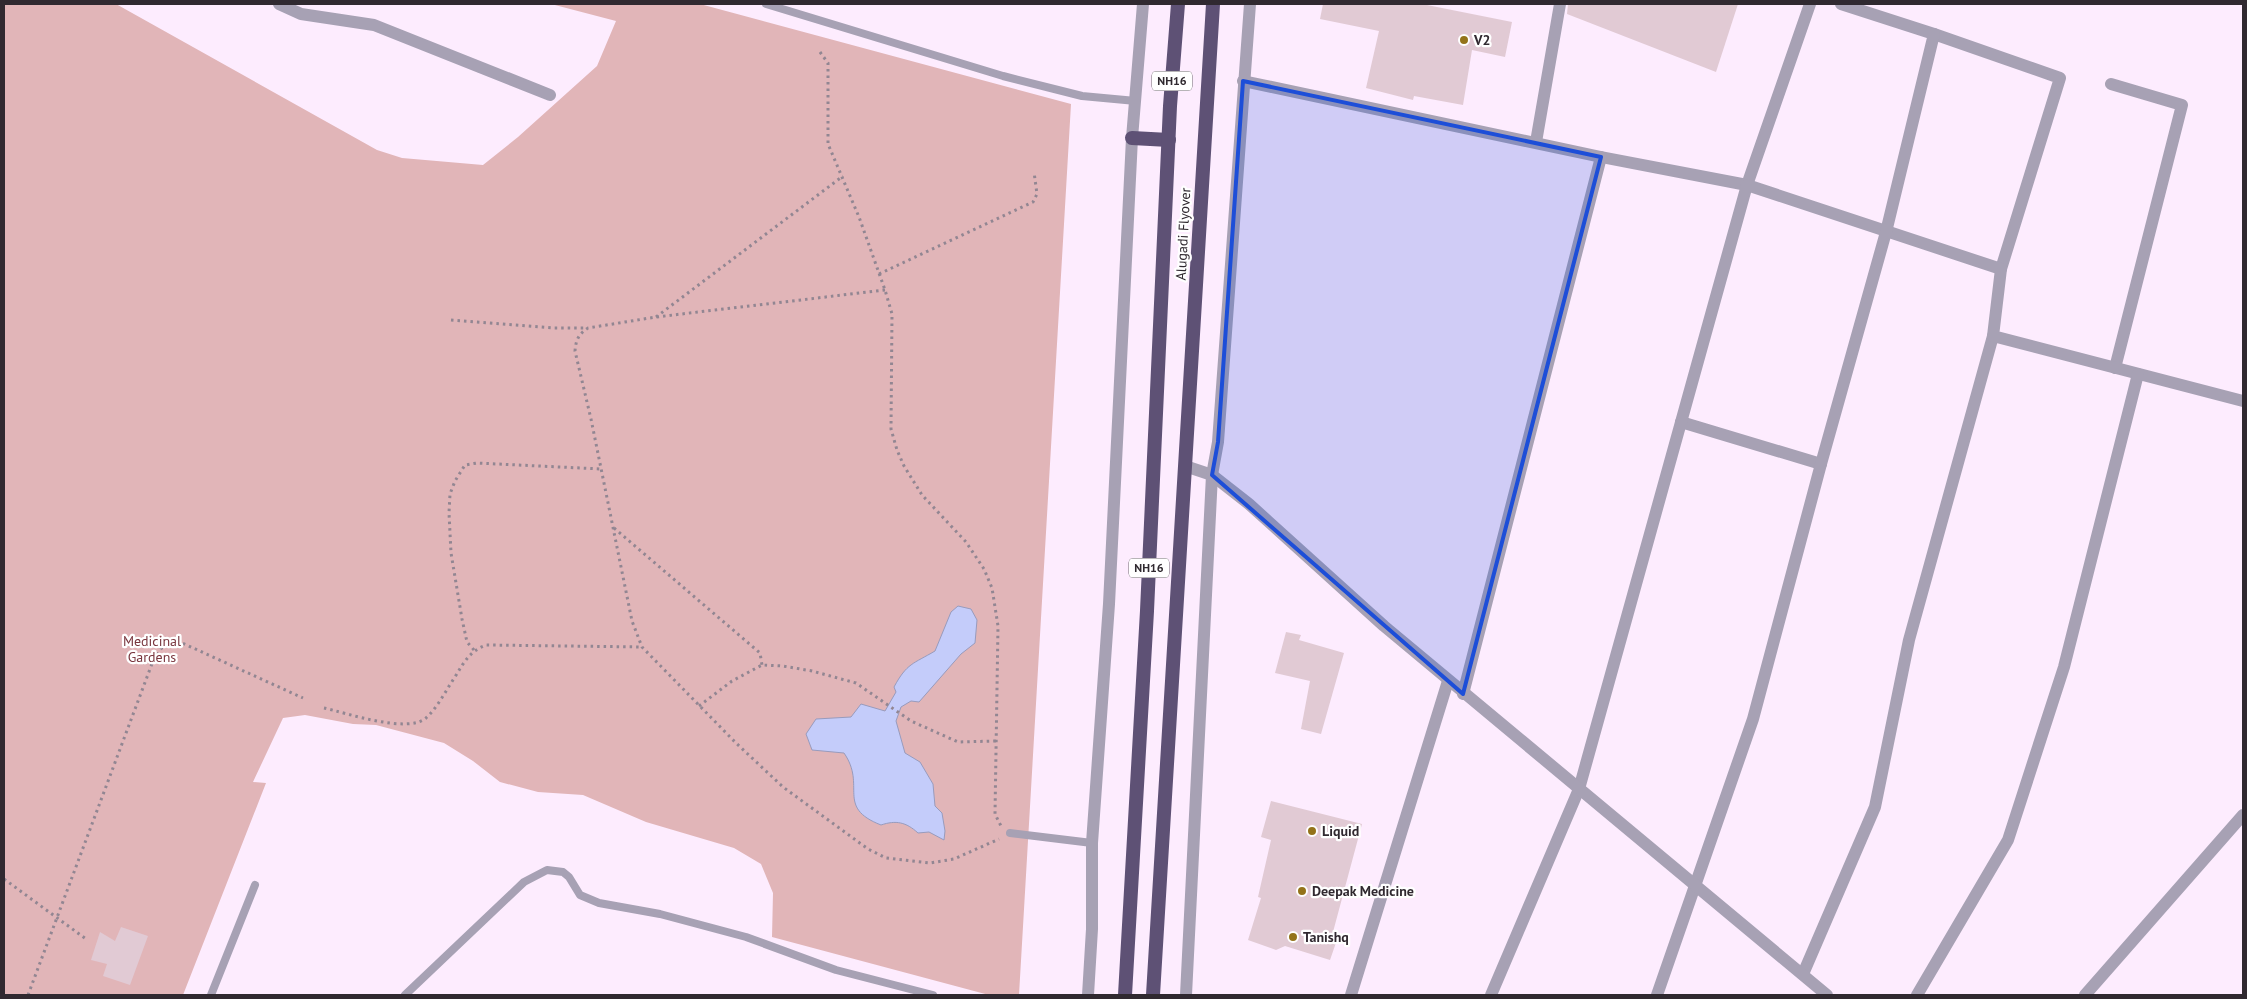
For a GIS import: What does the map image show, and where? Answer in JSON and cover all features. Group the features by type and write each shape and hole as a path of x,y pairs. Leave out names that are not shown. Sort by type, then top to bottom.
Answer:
{"highway":[{"name":"NH16","path":"1125,995 1147,611 1169,140 1178,4"},
{"name":"Alugadi Flyover","path":"1185,466 1213,4"},
{"path":"1132,138 1169,140"},
{"name":"NH16","path":"1153,995 1185,466"}],"street":[{"path":"279,4 301,14 374,25 550,95"},
{"path":"1088,995 1092,929 1092,843 1109,604 1132,138 1143,4"},
{"path":"1186,995 1212,475 1218,442 1250,4"},
{"path":"1536,142 1560,4"},
{"path":"1491,995 1579,788 1747,185 1810,4"},
{"path":"1803,974 1875,807 1909,640 1993,336 2001,268 2060,78 1841,4"},
{"path":"1657,995 1753,719 1821,464 1886,232 1934,34"},
{"path":"1243,81 1601,157 1747,185 1886,232 2001,268"},
{"path":"2111,84 2182,105 2115,368"},
{"path":"1463,694 1601,157"},
{"path":"1993,336 2243,401"},
{"path":"1918,995 2008,840 2064,667 2138,374"},
{"path":"1681,422 1821,464"},
{"path":"1185,466 1212,475 1248,504 1463,694 1803,974 1814,991 1826,995"},
{"path":"1351,995 1448,681"},
{"path":"2085,995 2243,815"}],"lane":[{"path":"766,4 1003,76 1082,96 1136,101"},
{"path":"1010,833 1092,843"},
{"path":"405,995 524,882 547,870 563,872 569,877 580,895 600,903 660,914 746,937 836,970 933,995"},
{"path":"211,995 255,885"}],"path":[{"path":"588,328 580,333 576,341 575,351 632,621 642,647 699,706 783,787 868,849 886,858 930,863 954,859 1010,833 1000,825 996,814 998,626 992,588 984,569 966,542 922,495 904,466 897,450 891,429 892,314 880,274 828,144 828,63 820,52"},
{"path":"880,274 1033,202 1037,194 1034,172"},
{"path":"656,318 842,176"},
{"path":"451,320 554,328 588,328 885,290"},
{"path":"474,650 467,642 462,619 451,553 449,521 450,494 455,481 465,465 477,463 601,469"},
{"path":"613,527 760,653 762,665"},
{"path":"28,995 153,661 165,643 180,642 303,698"},
{"path":"324,708 389,723 418,723 437,704 474,650 486,645 642,647"},
{"path":"699,706 732,680 762,665 783,666 812,671 856,683 911,721 958,742 996,741"},
{"path":"4,879 86,938"}],"highlighted area":[{"path":"1243,81 1601,157 1463,694 1212,475 1218,442"}],"green space":[{"name":"Medicinal Gardens","path":"4,4 116,4 377,150 402,158 483,165 518,137 597,66 616,21 551,4 700,4 1071,104 1019,995 989,995 772,937 773,893 761,864 734,848 646,822 583,795 538,792 500,782 473,761 444,743 376,725 353,724 305,715 283,718 253,782 266,783 183,995 4,995"}],"water":[{"path":"958,606 971,609 977,620 975,643 961,654 919,702 911,701 901,707 896,721 905,753 920,762 933,784 935,806 942,813 945,831 944,840 929,832 918,833 901,823 881,825 867,818 859,811 855,803 853,776 844,753 812,750 806,734 816,719 851,717 861,704 885,711 896,692 894,687 903,673 911,665 935,651 951,612"}],"building":[{"path":"1323,4 1422,4 1512,22 1505,57 1472,50 1463,105 1414,96 1413,100 1366,88 1379,31 1320,19"},
{"path":"1568,4 1738,4 1716,72 1567,14"},
{"path":"1286,632 1301,635 1299,640 1344,653 1321,734 1301,729 1310,681 1275,673"},
{"path":"1271,801 1362,824 1333,932 1339,934 1330,960 1285,946 1276,950 1248,940 1261,898 1258,897 1271,840 1261,837"},
{"path":"121,927 148,936 130,985 103,976 107,964 91,960 100,932 115,941"}],"place":[{"name":"V2","path":"1464,40"},
{"name":"Liquid","path":"1312,831"},
{"name":"Deepak Medicine","path":"1302,891"},
{"name":"Tanishq","path":"1293,937"}]}
